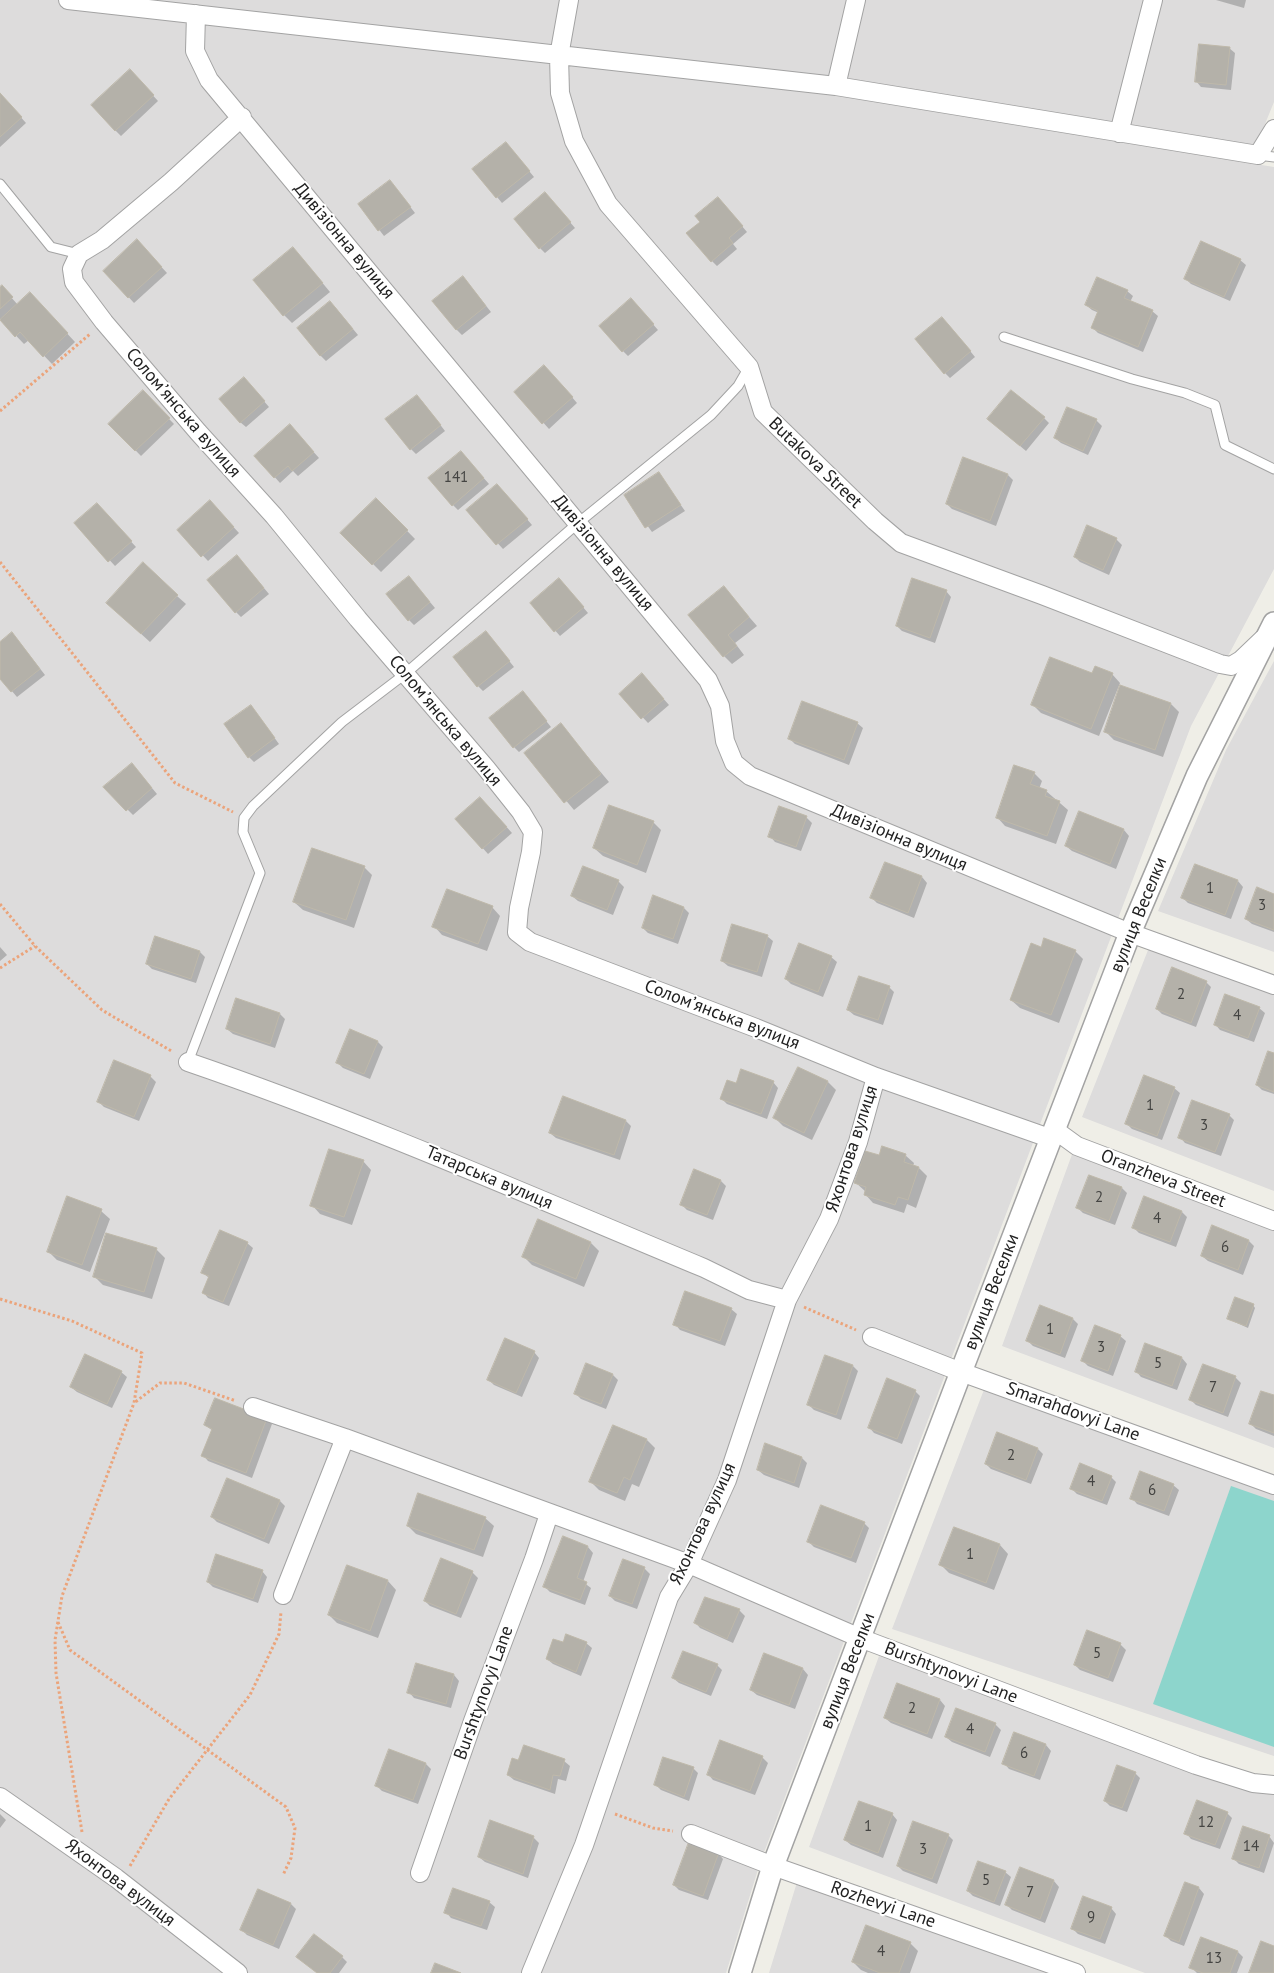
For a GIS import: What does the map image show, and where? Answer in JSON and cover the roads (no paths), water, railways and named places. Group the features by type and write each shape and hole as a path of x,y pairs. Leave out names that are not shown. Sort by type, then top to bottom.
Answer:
{"street":[{"path":"68,0 836,86 1266,156 1274,129"},
{"name":"Butakova Street","path":"569,0 559,56 560,93 574,141 608,204 749,367 763,412 875,521 901,542 1220,664 1231,666 1241,660 1271,628"},
{"path":"836,86 856,0"},
{"path":"1119,133 1153,0"},
{"name":"Дивізіонна вулиця","path":"196,14 195,51 209,80 708,680 720,706 725,741 734,763 750,776 1130,933 1274,985"},
{"path":"78,254 102,240 164,188 242,118"},
{"name":"Соломʼянська вулиця","path":"78,254 72,268 74,282 104,322 198,432 274,516 486,768 533,832 531,852 519,908 517,932 530,942 876,1076 1053,1134"},
{"name":"вулиця Веселки","path":"740,1973 773,1866 960,1372 1130,933 1198,776 1271,628"},
{"name":"Татарська вулиця","path":"188,1062 254,1084 397,1140 704,1268 749,1290 787,1300"},
{"name":"Яхонтова вулиця","path":"531,1973 584,1845 669,1597 689,1564 727,1480 787,1300 830,1219 858,1142 876,1076"},
{"name":"Oranzheva Street","path":"1053,1134 1077,1146 1274,1221"},
{"name":"Smarahdovyi Lane","path":"872,1337 960,1372 1274,1485"},
{"name":"Burshtynovyi Lane","path":"254,1407 345,1438 689,1564 860,1638 1196,1765 1253,1783 1274,1785"},
{"path":"282,1595 345,1438"},
{"name":"Burshtynovyi Lane","path":"420,1873 473,1721 549,1514"},
{"name":"Яхонтова вулиця","path":"0,1797 121,1881 238,1973"},
{"name":"Rozhevyi Lane","path":"691,1834 773,1866 1076,1973"}],"lane":[{"path":"0,184 51,247 78,254"},
{"path":"1004,337 1132,379 1185,393 1215,405 1225,445 1274,469"},
{"path":"188,1062 260,874 243,832 244,818 253,806 342,722 405,674 578,523 711,415 738,386 749,367"}]}
